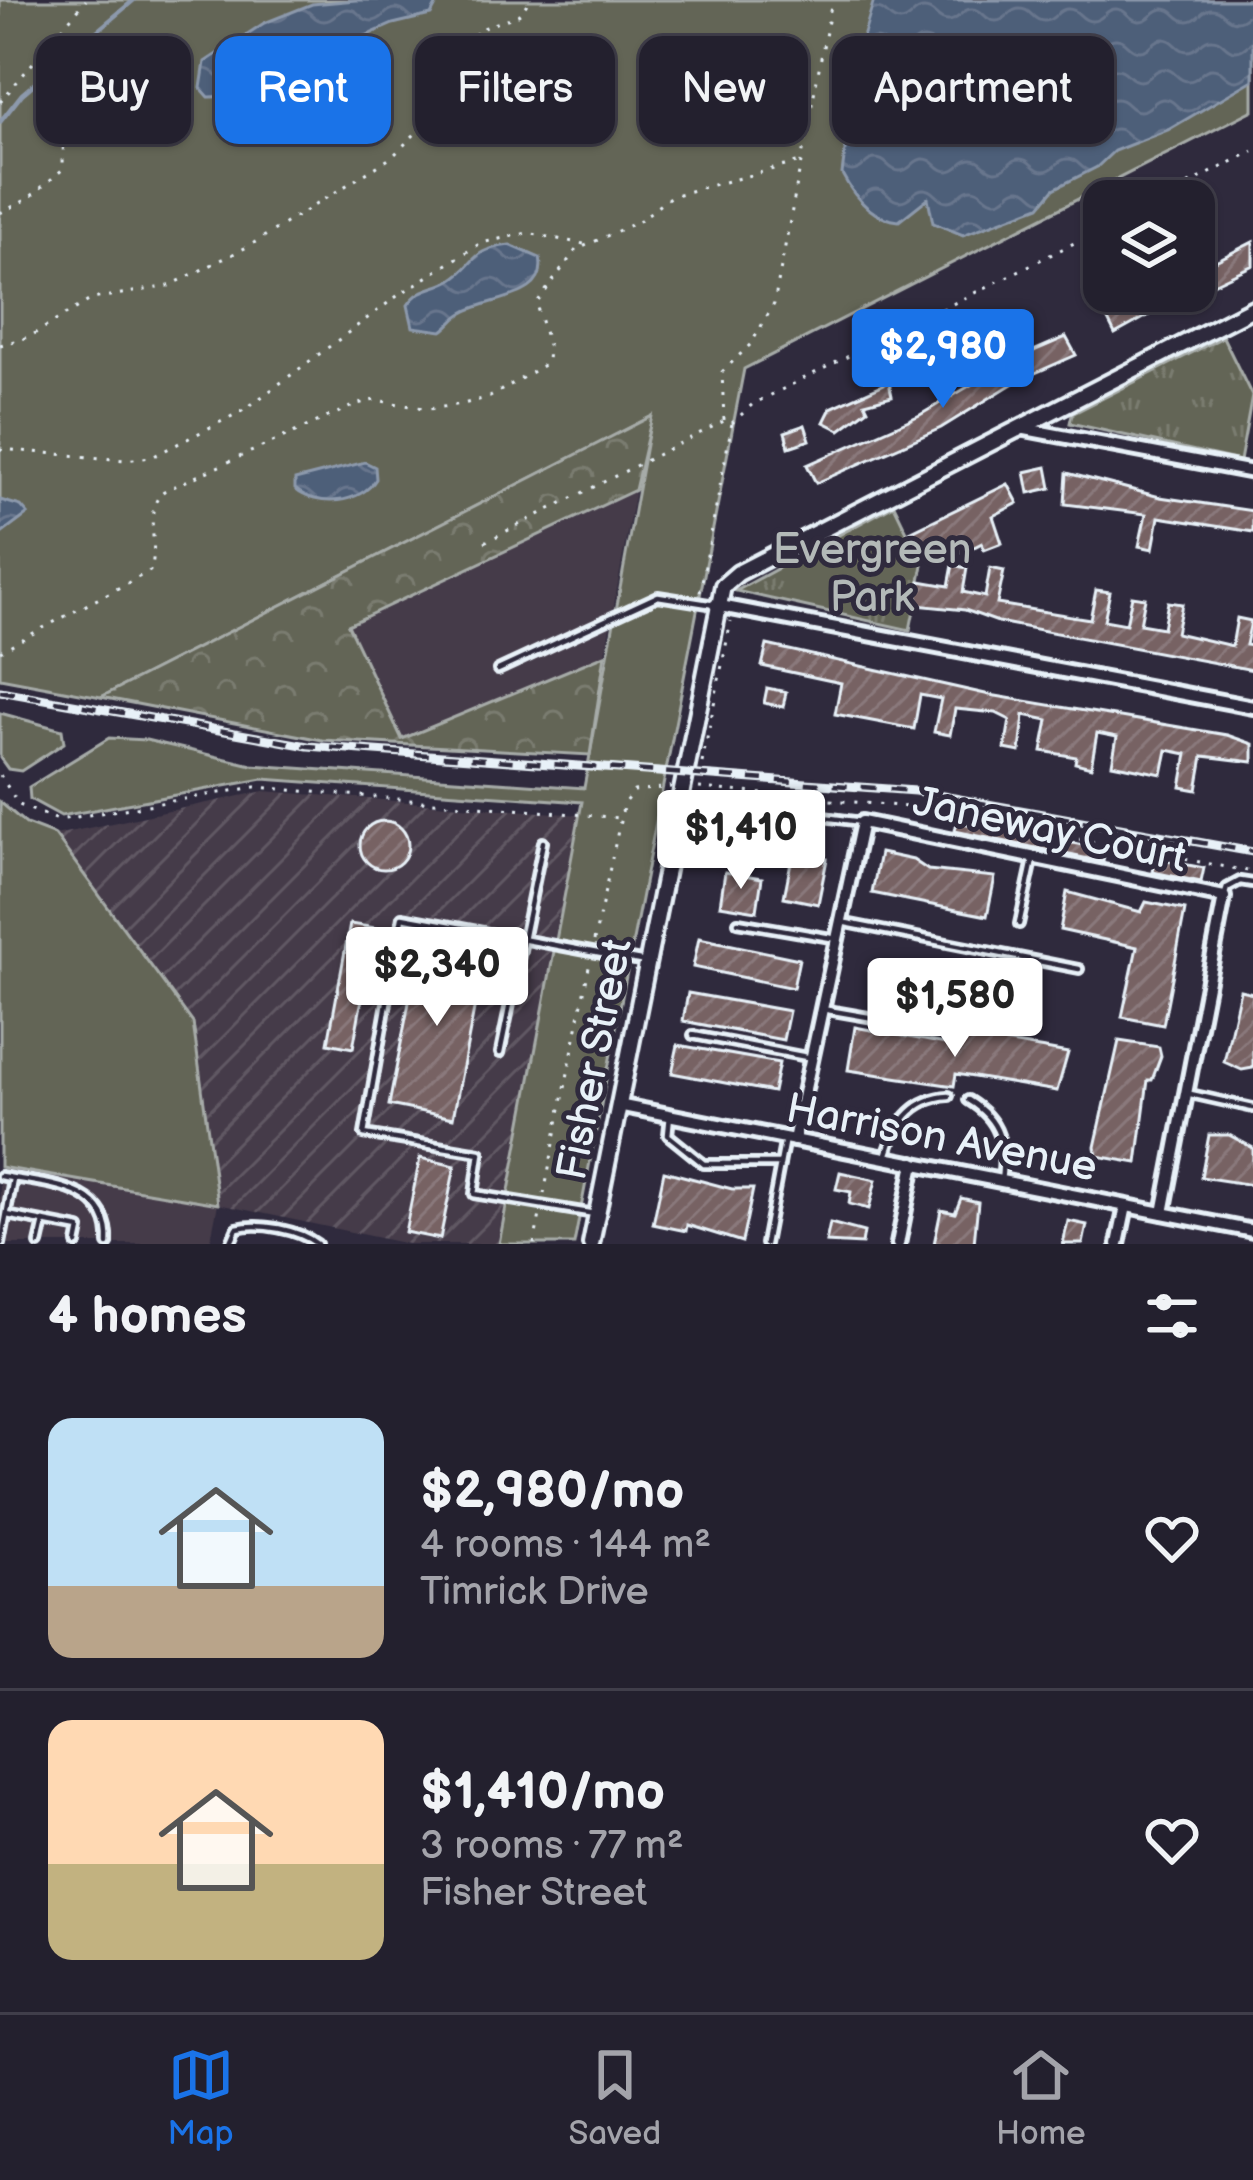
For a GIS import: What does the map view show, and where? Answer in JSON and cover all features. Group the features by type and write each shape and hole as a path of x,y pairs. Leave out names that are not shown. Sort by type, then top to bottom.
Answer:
{"street":[{"path":"1253,308 738,573 723,586 715,604 1253,707"},
{"path":"1016,427 1253,472"},
{"name":"Fisher Street","path":"591,1244 715,604"},
{"path":"789,1139 812,1058 862,822"},
{"name":"Janeway Court","path":"862,822 1224,898"},
{"path":"1163,1213 1224,898"},
{"name":"Harrison Avenue","path":"618,1105 1253,1231"},
{"path":"898,1244 914,1163"},
{"path":"1118,1244 1126,1206"}],"lane":[{"path":"497,670 658,596 715,604"},
{"path":"738,806 862,822"},
{"path":"500,1053 543,842"},
{"path":"1019,924 1033,860"},
{"path":"1224,898 1227,888 1240,881 1253,884"},
{"path":"596,1214 474,1194 480,1154 364,1134 402,916 646,962"},
{"path":"737,922 837,938"},
{"path":"841,922 1079,969"},
{"path":"822,1009 949,1031 951,1038"},
{"path":"693,1035 812,1058"},
{"path":"1186,1093 1253,1108"},
{"path":"886,1157 902,1120 926,1101 949,1096"},
{"path":"968,1100 988,1113 1001,1136 1001,1181"},
{"path":"670,1115 668,1135 704,1164 780,1164"},
{"path":"765,1244 789,1139"},
{"path":"0,1176 81,1191 99,1208 109,1228 108,1244"},
{"path":"2,1244 14,1178"},
{"path":"7,1215 80,1229 76,1244"},
{"path":"39,1244 44,1222"},
{"path":"230,1244 237,1228 248,1225 292,1232 317,1244"}],"path":[{"path":"0,102 86,0"},
{"path":"0,345 29,337 82,302 146,294 209,267 392,158 421,128 478,30 518,15 530,0"},
{"path":"724,422 722,372 768,322 832,0"},
{"path":"0,213 28,199 63,169 63,144"},
{"path":"1197,180 1253,151"},
{"path":"0,651 150,571 153,506 164,491 357,404 376,400 444,408 490,397 543,367 550,352 536,304 568,256 639,221 671,196 803,160"},
{"path":"0,449 124,460 152,457 244,410 400,293 482,243 526,233 586,245"},
{"path":"700,589 732,423 753,404 1083,239"},
{"path":"485,542 724,422 732,423"},
{"path":"697,788 732,621 727,619"},
{"path":"0,775 19,805 58,820 256,787 620,818"},
{"path":"534,1244 620,818 634,791 674,787"},
{"path":"688,788 909,807 1253,872"}],"shaded area":[{"path":"635,490 605,655 401,739 348,624"},
{"path":"264,791 580,815 499,1244 408,1244 218,1204 193,1023 55,835"},
{"path":"0,1167 218,1204 210,1244 0,1244"}],"green space":[{"path":"0,0 1253,0 1253,110 1115,180 1083,180 1083,197 744,369 574,1244 499,1244 582,802 263,779 61,816 30,799 29,787 109,738 146,740 252,765 584,788 651,417 101,697 0,678"},
{"path":"1223,337 1252,396 1240,461 1070,423 1072,414"},
{"path":"652,416 635,490 348,625 402,739 605,655 590,755 322,740 101,697"},
{"name":"Evergreen Park","path":"894,505 923,565 910,630 736,591"},
{"path":"0,713 62,730 64,743 21,771 8,769 0,758"},
{"path":"0,802 26,824 55,835 193,1023 218,1204 0,1167"}],"water":[{"path":"439,0 431,15 366,36 244,36 312,4"},
{"path":"874,0 1253,0 1253,80 1168,130 1114,151 1097,167 1054,189 1040,206 963,235 933,223 928,198 899,221 872,211 842,174 846,144 1114,144 1114,36 863,36"},
{"path":"215,55 215,96 201,88 205,62"},
{"path":"510,245 540,258 540,272 526,290 463,313 442,331 413,327 408,305 418,294 451,280 480,254"},
{"path":"365,462 375,467 376,479 350,498 326,501 295,489 295,480"},
{"path":"0,500 21,506 28,514 0,535"}],"building":[{"path":"1253,242 1253,265 1215,283 1215,261"},
{"path":"1113,312 1155,312 1115,334 1106,316"},
{"path":"983,332 990,347 910,383 902,368"},
{"path":"1066,337 1076,355 1017,381 941,428 816,483 807,465 920,415 1017,358"},
{"path":"889,382 892,396 865,403 868,409 840,430 824,422 831,408"},
{"path":"805,425 810,440 789,447 785,432"},
{"path":"1047,467 1051,488 1029,493 1025,472"},
{"path":"1067,473 1160,497 1253,511 1253,532 1159,517 1153,549 1139,546 1146,514 1065,504"},
{"path":"1008,484 1018,503 993,516 1002,543 984,550 982,543 953,558 942,537 919,549 910,532"},
{"path":"953,565 967,568 963,592 985,597 990,568 1004,571 997,604 1090,619 1096,590 1110,592 1104,620 1126,624 1132,596 1145,598 1140,624 1163,628 1168,602 1182,604 1176,633 1232,646 1237,618 1251,621 1246,645 1253,646 1253,670 998,622 965,610 916,605 920,581 949,586"},
{"path":"767,645 990,695 1227,735 1253,744 1253,762 1203,756 1197,790 1181,787 1187,754 1167,750 1162,774 1112,764 1117,737 1097,733 1091,767 1075,763 1076,757 1042,751 1048,720 1024,715 1020,752 1005,749 1010,720 996,713 955,709 950,735 934,732 941,699 920,695 914,729 835,714 841,683 762,666"},
{"path":"767,688 786,692 783,707 764,703"},
{"path":"719,810 797,825 790,858 712,843"},
{"path":"384,821 401,828 408,845 401,862 384,869 367,862 360,845 367,828"},
{"path":"957,822 1105,849 1103,862 955,831"},
{"path":"793,852 827,859 818,904 784,897"},
{"path":"880,853 913,860 928,870 995,877 987,916 872,893"},
{"path":"1156,859 1204,868 1201,882 1153,872"},
{"path":"725,872 762,878 757,911 720,905"},
{"path":"1067,892 1141,912 1146,902 1185,910 1163,1025 1122,1017 1137,947 1060,930"},
{"path":"350,924 375,928 353,1048 328,1043"},
{"path":"699,938 799,959 793,988 693,967"},
{"path":"421,941 485,953 453,1118 389,1105"},
{"path":"882,973 898,976 892,1009 877,1006 878,996 872,994"},
{"path":"1240,990 1253,993 1253,1068 1242,1070 1224,1062"},
{"path":"688,993 789,1011 783,1040 683,1021"},
{"path":"855,1027 951,1045 957,1045 958,1034 1068,1053 1057,1091 956,1074 954,1086 848,1070"},
{"path":"1119,1041 1159,1047 1161,1056 1148,1080 1137,1163 1097,1156 1095,1147"},
{"path":"678,1045 779,1063 773,1092 672,1073"},
{"path":"1209,1135 1229,1135 1253,1148 1253,1185 1201,1177"},
{"path":"420,1158 455,1166 440,1239 405,1232"},
{"path":"664,1171 732,1189 753,1189 742,1242 687,1225 686,1231 653,1224"},
{"path":"840,1172 876,1180 869,1209 849,1204 851,1192 836,1189"},
{"path":"961,1198 978,1202 974,1244 934,1244 941,1210 955,1213"},
{"path":"1068,1221 1087,1225 1083,1244 1063,1244"},
{"path":"830,1223 864,1232 862,1244 826,1242"}],"waterway":[{"path":"0,122 22,94 134,0"}],"railway":[{"path":"0,691 308,746 915,791 1253,852"}]}
